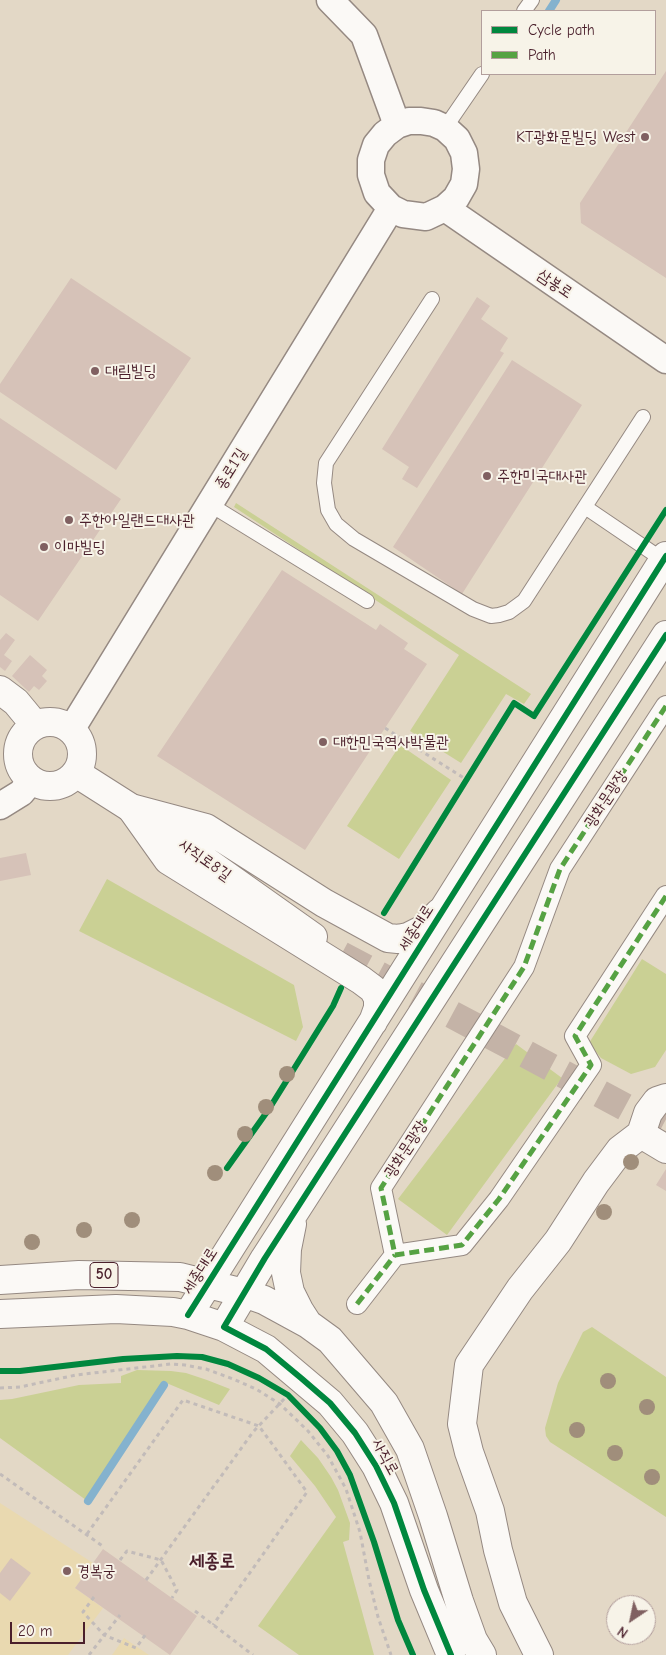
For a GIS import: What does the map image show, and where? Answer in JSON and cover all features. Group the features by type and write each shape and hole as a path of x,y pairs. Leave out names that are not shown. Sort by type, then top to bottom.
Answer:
{"main road":[{"name":"세종대로","path":"188,1315 665,558"},
{"path":"224,1327 265,1258 666,635"},
{"path":"0,690 16,702 31,728"},
{"path":"0,710 31,728"},
{"path":"44,722 54,722 63,724 71,730 81,746 82,755 76,773 69,780 50,786 32,780 20,766 18,756 19,747 31,728 44,722"},
{"name":"사직로8길","path":"76,773 131,808 333,950"},
{"path":"131,808 206,828 324,903 388,938 408,937 424,930 444,909"},
{"path":"131,808 168,860 373,989 378,998 378,1008 372,1022"},
{"path":"539,1655 512,1603 490,1511 469,1452 462,1424 469,1365 520,1289 558,1241 596,1182 620,1150 640,1134 648,1114 657,1101 666,1098"},
{"path":"640,1134 666,1149"},
{"path":"294,1213 286,1273 290,1292 298,1310 308,1324"},
{"name":"50","path":"0,1280 79,1275 157,1275 180,1277 244,1293"},
{"name":"사직로","path":"244,1293 264,1300 308,1324 330,1340 384,1403 410,1449 459,1601 473,1640 482,1655"},
{"name":"50","path":"0,1314 116,1309 173,1312 188,1315"},
{"name":"사직로","path":"188,1315 224,1327 266,1349 330,1403 356,1433 376,1466 394,1503 424,1590 451,1655"}],"street":[{"path":"330,0 364,35 397,125"},
{"path":"422,120 445,128 456,139 464,153 466,168 464,184 456,198 445,208 426,217 403,214 392,208 377,193 370,175 371,160 376,146 385,134 397,125 409,121 422,120"},
{"name":"종로1길","path":"71,730 392,208"},
{"name":"삼봉로","path":"445,208 666,360"},
{"name":"광화문광장","path":"395,1255 381,1188 524,966 560,869 666,706"},
{"path":"0,806 21,792 32,780"},
{"path":"357,1304 395,1255 462,1246 499,1199 591,1065 575,1036 666,896"}],"lane":[{"path":"445,128 481,75"},
{"path":"432,299 326,463 324,483 328,510 336,524 354,539 473,609 491,616 509,612 524,601 643,417"},
{"path":"210,504 367,601"},
{"path":"584,507 665,558"}],"path":[{"path":"385,728 467,780"},
{"path":"462,789 472,773"},
{"path":"162,1364 163,1357"},
{"path":"0,1388 20,1387 76,1375 162,1364 185,1365 206,1369 256,1389 280,1404 308,1431 328,1456 346,1489 360,1532 378,1616 391,1655"},
{"path":"146,1580 259,1426 280,1404 291,1397 281,1390"},
{"path":"87,1534 183,1400 259,1426 308,1492 213,1625"},
{"path":"0,1474 104,1547"},
{"path":"120,1560 127,1551 161,1560 177,1590 172,1598"},
{"path":"94,1597 83,1612 104,1635 136,1648 146,1634"},
{"path":"195,1611 253,1655"},
{"path":"89,1655 120,1615"}],"green space":[{"path":"236,503 531,694 524,704 506,694 461,763 410,731 459,655 234,507"},
{"path":"400,745 451,780 399,859 347,826"},
{"path":"107,879 294,985 303,1027 296,1041 79,931"},
{"path":"642,959 666,974 666,1050 655,1067 631,1074 601,1058 589,1043"},
{"path":"516,1044 562,1078 447,1235 398,1199"},
{"path":"592,1327 666,1377 666,1517 550,1442 546,1436 545,1428 558,1383 583,1332"},
{"path":"137,1370 186,1373 230,1389 219,1405 164,1382 86,1500 0,1438 0,1400 79,1385 121,1383 121,1376"},
{"path":"301,1440 318,1458 331,1477 338,1490 350,1523 349,1540 343,1542 374,1655 299,1655 258,1626 336,1517 315,1486 290,1456"}],"sand":[{"path":"0,1503 93,1563 75,1588 103,1608 68,1655 0,1655"},
{"path":"124,1638 149,1655 112,1655"}],"building":[{"name":"KT광화문빌딩 West","path":"666,71 666,278 581,223 580,203"},
{"name":"대림빌딩","path":"71,278 191,358 116,470 0,392 0,384"},
{"path":"477,297 490,306 481,319 508,338 500,351 504,353 417,488 402,479 409,467 382,449"},
{"name":"주한미국대사관","path":"512,360 582,405 462,594 393,547"},
{"name":"이마빌딩","path":"0,418 121,499 38,621 0,595"},
{"name":"대한민국역사박물관","path":"282,570 376,630 380,624 408,643 404,649 427,664 305,850 157,756"},
{"path":"6,633 15,640 4,655 12,661 5,671 0,667 0,640"},
{"path":"30,655 47,670 42,676 47,681 39,690 34,686 29,692 12,676"},
{"path":"26,853 31,875 0,881 0,858"},
{"path":"666,1169 666,1191 656,1185"},
{"path":"103,1549 197,1616 170,1655 75,1588"},
{"path":"11,1558 31,1573 10,1601 0,1593 0,1573"}],"waterway":[{"path":"550,10 556,0"},
{"path":"88,1501 164,1385"}],"tunnel":[{"path":"341,955 666,1129"}],"marked path":[{"path":"666,706 560,869 524,967 381,1188 395,1255 462,1245 499,1199 591,1065 575,1036 666,896"},
{"path":"357,1304 395,1255"}],"cycle path":[{"path":"384,913 514,703 534,716 666,510"},
{"path":"188,1315 666,556"},
{"path":"451,1655 424,1590 394,1503 376,1466 355,1433 330,1403 266,1349 224,1327 265,1258 666,635"},
{"path":"227,1168 269,1109 333,1006 341,988"},
{"path":"0,1371 20,1371 123,1359 177,1356 202,1357 228,1364 259,1378 288,1395 320,1428 337,1451 350,1475 374,1542 398,1620 413,1655"}],"place":[{"name":"KT광화문빌딩 West","path":"645,137"},
{"name":"대림빌딩","path":"95,371"},
{"name":"주한미국대사관","path":"487,476"},
{"name":"주한아일랜드대사관","path":"69,520"},
{"name":"이마빌딩","path":"44,547"},
{"name":"대한민국역사박물관","path":"323,742"},
{"name":"경복궁","path":"67,1571"}],"district":[{"name":"세종로","path":"212,1562"}]}
